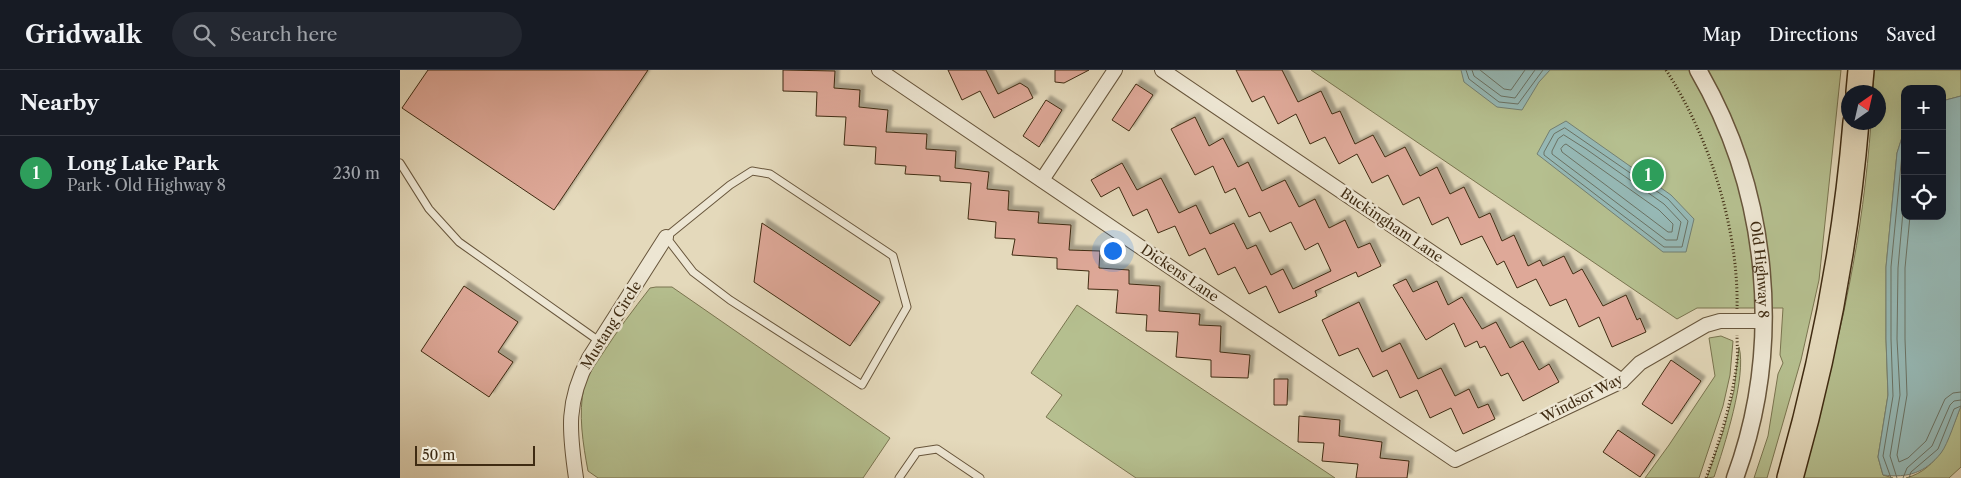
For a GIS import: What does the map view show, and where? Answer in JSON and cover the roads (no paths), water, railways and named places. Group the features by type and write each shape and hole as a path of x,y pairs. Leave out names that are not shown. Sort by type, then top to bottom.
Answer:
{"highway":[{"path":"1860,85 1861,70"},
{"path":"1790,478 1824,343 1841,248 1855,130"}],"street":[{"name":"Dickens Lane","path":"879,70 1455,460"},
{"path":"1042,180 1115,70"},
{"name":"Buckingham Lane","path":"1162,70 1622,381"},
{"name":"Old Highway 8","path":"1698,70 1729,134 1748,188 1760,255 1763,289 1761,367 1756,406 1748,439 1735,478"},
{"name":"Mustang Circle","path":"576,478 570,441 570,418 574,395 581,373 666,236"},
{"name":"Windsor Way","path":"1455,460 1622,381 1640,362 1706,325 1720,320 1763,321"}],"lane":[{"path":"400,163 429,209 459,242 600,341"},
{"path":"752,172 770,174 893,256 907,308 862,385 730,300 693,272 666,236 742,176 752,172"},
{"path":"899,478 916,452 937,449 980,478"}],"water":[{"path":"1461,70 1550,70 1539,82 1522,110 1497,107 1464,82"},
{"path":"1961,96 1961,406 1946,444 1935,460 1915,473 1900,476 1883,475 1878,457 1888,395 1886,267 1897,153 1901,140 1901,220 1946,220 1946,100"},
{"path":"1566,121 1671,195 1694,219 1686,252 1663,252 1537,154 1550,130"}],"place":[{"name":"Long Lake Park","path":"1648,175"}]}
